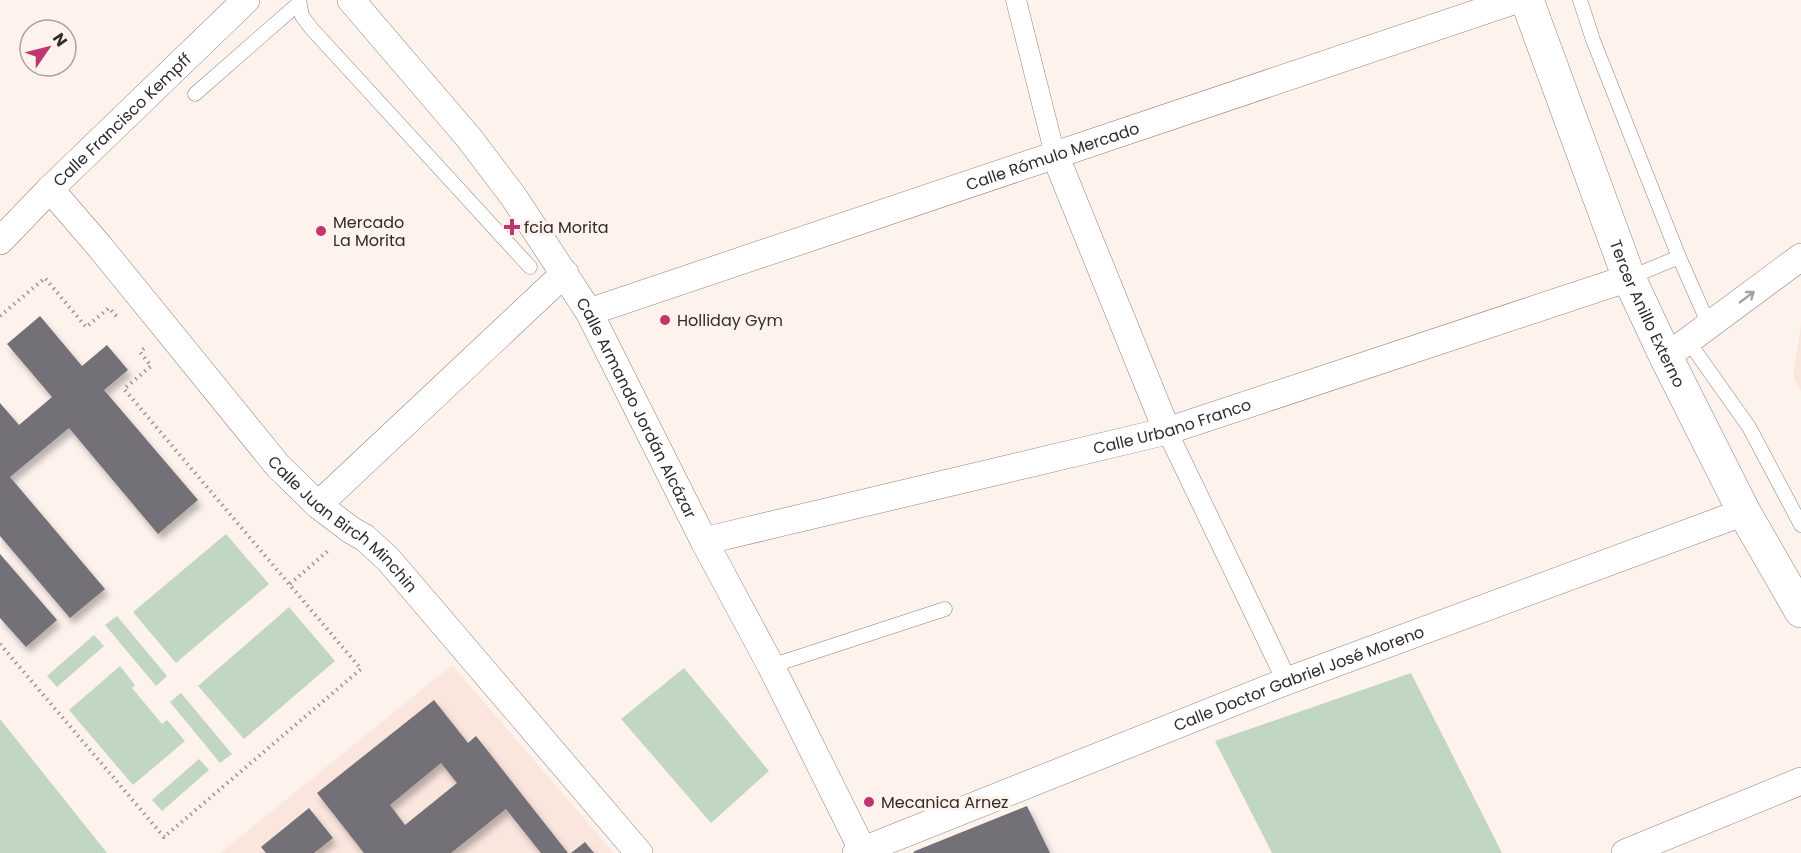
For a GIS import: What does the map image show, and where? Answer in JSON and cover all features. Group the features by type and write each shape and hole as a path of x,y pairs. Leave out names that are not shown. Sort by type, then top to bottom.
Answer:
{"street":[{"name":"Calle Francisco Kempff","path":"0,241 50,189 246,0"},
{"name":"Calle Armando Jordán Alcázar","path":"351,0 469,138 513,196 589,312 704,541 771,666 861,852"},
{"path":"1016,0 1055,155 1167,431 1287,681"},
{"name":"Calle Rómulo Mercado","path":"589,312 1516,0"},
{"name":"Tercer Anillo Externo","path":"1527,0 1629,278 1688,341 1744,512 1801,611"},
{"name":"Calle Juan Birch Minchin","path":"50,189 279,466 318,505 365,538 388,559 639,853"},
{"path":"1688,341 1801,257"},
{"path":"318,505 565,273"},
{"name":"Calle Urbano Franco","path":"704,541 1167,431 1629,278"},
{"name":"Calle Doctor Gabriel José Moreno","path":"861,852 1287,681 1744,512"},
{"path":"1625,853 1801,781"}],"lane":[{"path":"1580,0 1593,40 1679,257 1688,341 1749,427 1801,525"},
{"path":"195,94 299,2 302,16 311,28 530,267"},
{"path":"1629,278 1679,257"},
{"path":"771,666 945,609"}],"path":[{"path":"0,316 45,278 86,327 109,308 123,324"},
{"path":"0,644 164,837 361,669 124,389 151,366 140,352 148,345 142,337"},
{"path":"290,584 351,530"}],"shaded area":[{"path":"1801,325 1801,391 1793,376"},
{"path":"452,665 614,853 220,853"}],"green space":[{"path":"226,534 269,584 176,663 133,612"},
{"path":"289,607 335,661 244,739 198,686"},
{"path":"117,616 167,676 156,686 105,625"},
{"path":"94,635 104,646 57,687 47,676"},
{"path":"120,666 135,685 132,688 162,724 167,720 185,741 133,785 69,710"},
{"path":"684,668 769,771 711,823 621,719"},
{"path":"1411,673 1502,853 1272,853 1215,741"},
{"path":"181,693 232,754 220,763 170,702"},
{"path":"0,719 107,853 0,853"},
{"path":"199,759 209,770 162,811 152,800"}],"building":[{"path":"40,316 82,366 107,345 128,370 104,390 198,500 158,534 69,428 10,477 105,589 70,618 0,536 0,403 19,425 52,397 7,344"},
{"path":"0,554 57,620 26,647 0,618"},
{"path":"434,700 468,743 476,736 568,853 541,853 506,809 451,853 364,853 317,793","holes":["441,763 457,783 405,825 390,805"]},
{"path":"1027,806 1050,853 913,853 915,851"},
{"path":"309,808 333,838 314,853 266,853 261,847"},
{"path":"585,842 594,853 571,853"}],"place":[{"name":"fcia Morita","path":"512,227"},
{"name":"Mercado La Morita","path":"321,231"},
{"name":"Holliday Gym","path":"665,320"},
{"name":"Mecanica Arnez","path":"869,802"}]}
